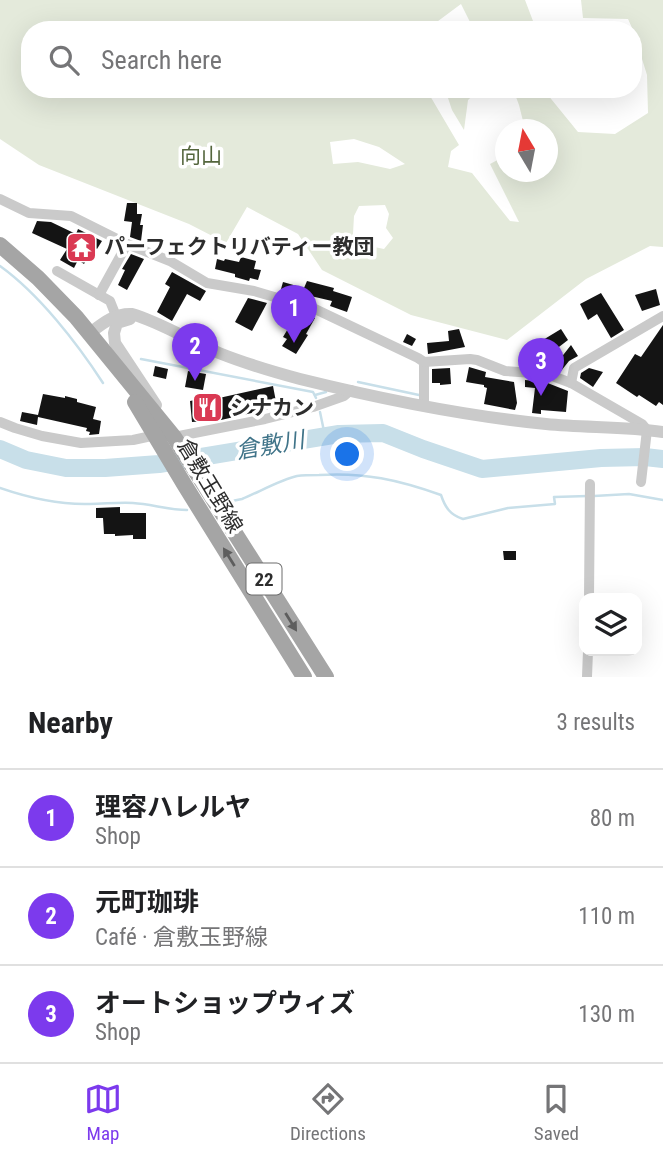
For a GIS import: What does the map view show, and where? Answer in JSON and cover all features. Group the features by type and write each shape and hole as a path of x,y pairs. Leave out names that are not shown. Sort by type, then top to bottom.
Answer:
{"main road":[{"name":"倉敷玉野線","path":"0,245 38,278 104,351 163,438 202,481 326,677"},
{"name":"倉敷玉野線","path":"163,438 184,484 304,677"}],"street":[{"path":"0,199 29,213 72,216 170,261 207,283 254,291 315,309 424,362 470,359 505,370 547,374 570,383 642,424 647,434 641,481"},
{"path":"99,295 128,244"},
{"path":"57,271 110,301 116,316"},
{"path":"90,333 110,318 123,314 140,317 220,353 298,378 351,390 496,419 647,434 663,432"},
{"path":"570,383 574,368 663,316"},
{"path":"140,317 117,323 115,343 158,407 163,438"},
{"path":"424,362 424,405"},
{"path":"0,422 42,436 81,443 163,438 313,407 344,396 351,390"},
{"path":"589,593 591,491"},
{"path":"587,677 588,656"}],"green space":[{"name":"向山","path":"0,0 525,0 533,21 470,21 461,4 438,21 21,21 21,98 431,98 459,145 451,151 448,167 472,173 510,221 519,222 499,182 558,182 558,119 522,119 516,98 550,98 578,132 615,134 648,113 647,75 642,59 642,21 583,18 581,0 663,0 663,247 650,246 586,279 507,340 411,315 322,270 298,234 247,207 226,243 189,224 39,165 0,139","holes":["354,139 379,147 405,164 390,169 358,162 333,164 330,142","385,205 389,214 386,228 393,238 384,249 365,245 353,234 354,216 359,206"]},
{"path":"448,98 470,98 464,130"},
{"name":"向山","path":"495,161 495,174 490,164"}],"building":[{"path":"127,203 137,203 137,214 142,214 141,241 130,237 132,222 124,221"},
{"path":"37,221 51,222 76,234 78,229 102,241 97,249 94,247 84,264 78,260 74,268 60,260 67,249 32,233"},
{"path":"131,254 144,259 127,290 118,285 125,270 122,269"},
{"path":"241,257 256,261 254,269 261,270 258,280 250,278 249,281 215,269 217,259 239,262"},
{"path":"172,272 206,291 200,301 187,294 172,321 157,312 170,287 165,284"},
{"path":"307,281 334,288 333,291 352,297 347,312 330,306 332,301 281,289 283,282 304,288"},
{"path":"656,289 660,305 642,311 635,295"},
{"path":"601,293 624,330 611,338 597,314 588,320 580,304"},
{"path":"248,298 267,303 252,331 235,322"},
{"path":"298,312 315,318 296,354 282,346 287,339 283,337"},
{"path":"663,325 663,405 659,402 656,406 616,383 635,354 641,357"},
{"path":"459,329 465,347 428,354 427,343 449,341 448,331"},
{"path":"561,329 568,340 542,360 533,346"},
{"path":"407,334 416,339 412,346 403,342"},
{"path":"571,345 578,356 569,361 561,371 553,368"},
{"path":"155,366 168,369 166,379 153,376"},
{"path":"469,367 486,372 485,377 514,382 517,403 515,410 484,404 487,388 466,382"},
{"path":"450,368 451,384 432,383 432,369"},
{"path":"589,368 603,372 593,387 580,378 581,373"},
{"path":"188,371 206,374 203,390 185,387"},
{"path":"525,380 545,382 568,391 566,412 541,410 541,414 532,413 535,388 525,387"},
{"path":"273,386 277,407 221,420 192,422 190,401 218,395 219,398"},
{"path":"43,394 65,396 96,407 93,419 101,421 99,434 89,435 87,428 38,417 37,425 20,421 22,412 38,415"},
{"path":"120,507 120,513 146,513 146,539 133,539 133,535 104,534 103,518 96,518 96,508"},
{"path":"503,551 516,551 516,560 504,560"}],"waterway":[{"path":"0,266 29,290 56,320 103,383"},
{"path":"141,359 313,392 316,398"},
{"path":"358,382 419,395"},
{"path":"315,395 326,392"},
{"path":"320,412 325,436"},
{"name":"倉敷川","path":"0,449 26,460 66,468 105,468 159,464 339,434 383,433 482,469 601,458 663,459"},
{"path":"232,501 297,476 335,474 381,478 441,495 449,510 463,519 508,508 555,504 554,497 588,496"},
{"path":"0,488 56,502 133,503 187,510"},
{"path":"594,496 629,494 663,500"}],"place":[{"name":"パーフェクトリバティー教団","path":"81,247"},
{"name":"理容ハレルヤ","path":"294,343"},
{"name":"元町珈琲","path":"195,381"},
{"name":"オートショップウィズ","path":"541,396"},
{"name":"シナカン","path":"207,408"}]}
